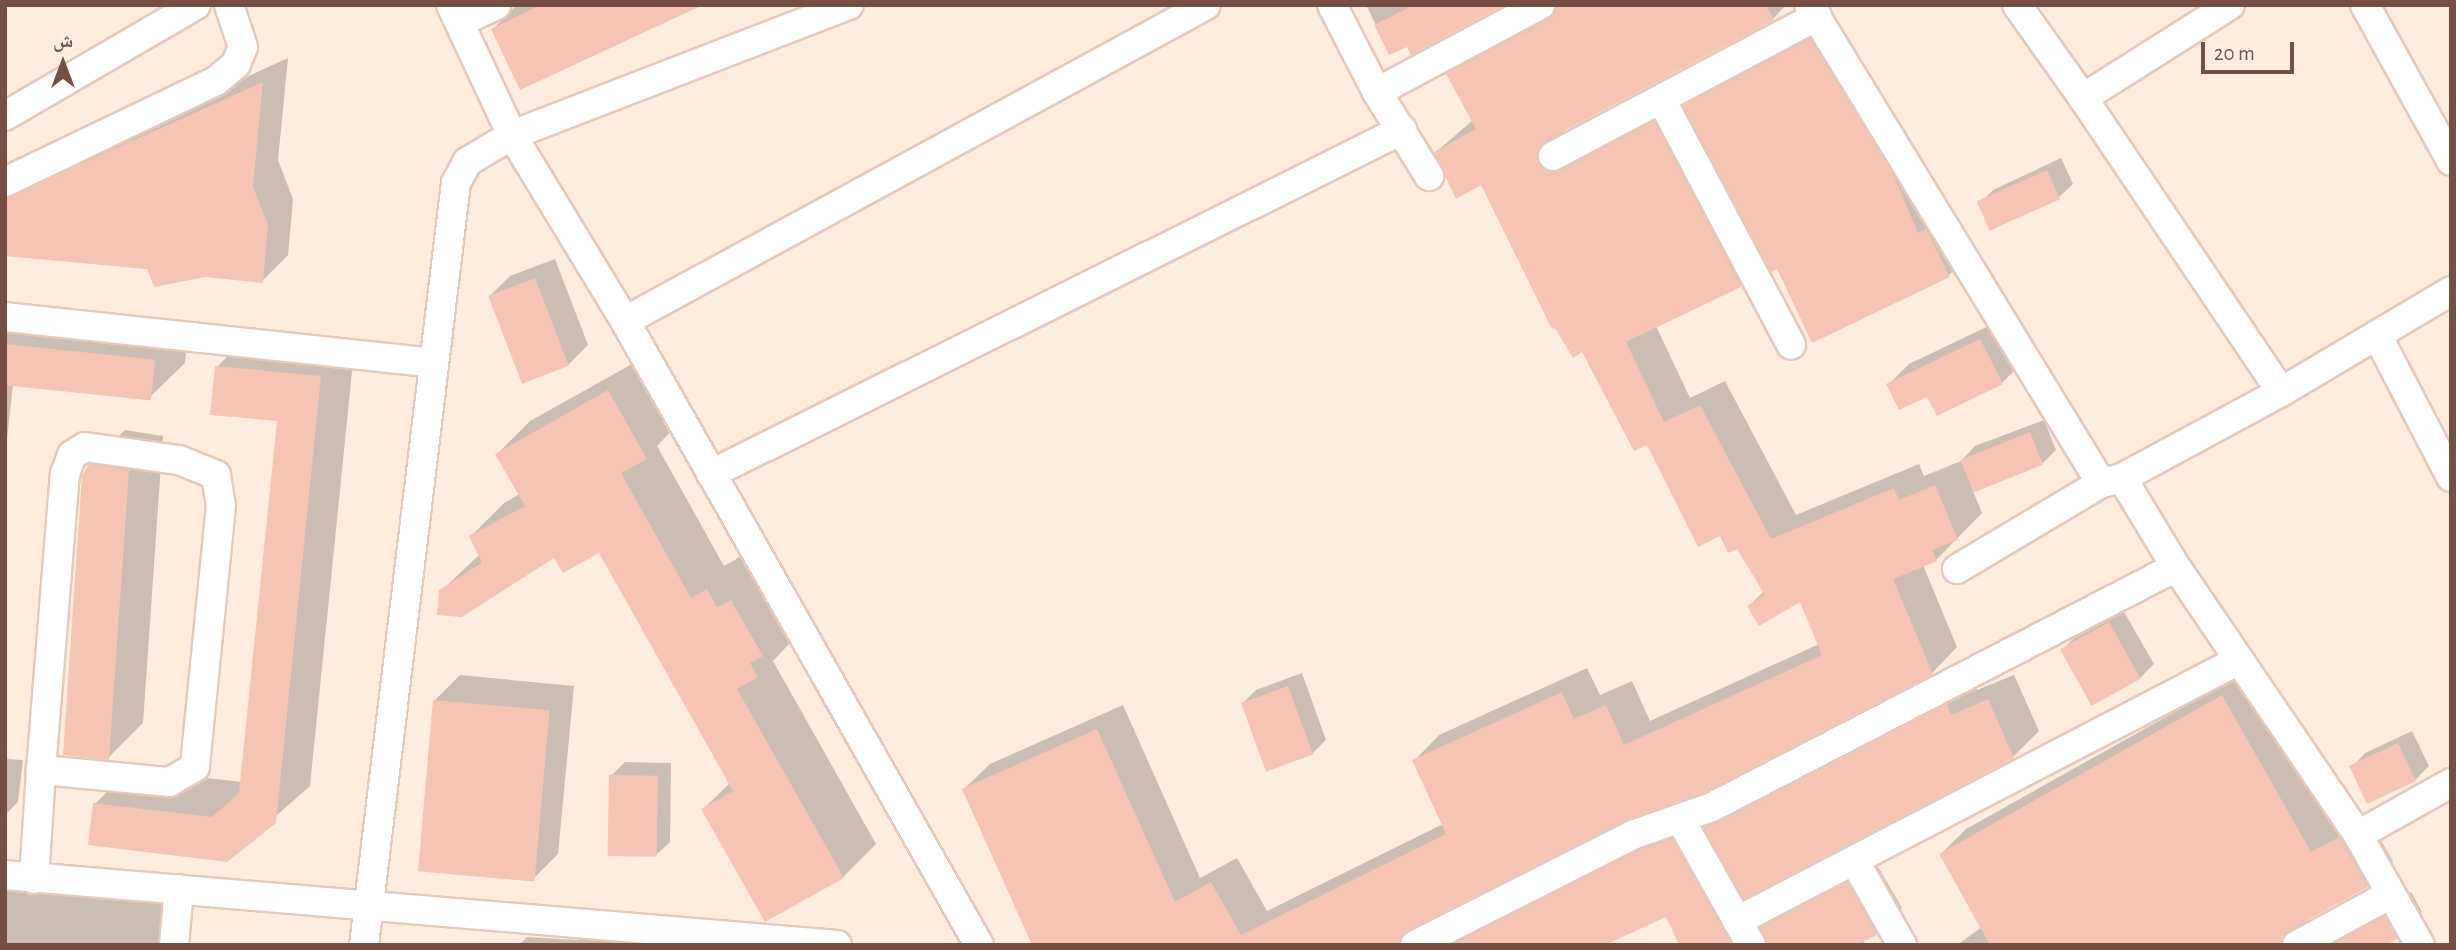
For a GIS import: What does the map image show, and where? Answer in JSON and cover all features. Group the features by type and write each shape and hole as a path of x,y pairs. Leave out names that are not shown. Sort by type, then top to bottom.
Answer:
{"street":[{"path":"5,116 196,5"},
{"path":"5,182 216,81 236,64 243,47 229,5"},
{"path":"496,5 456,13 512,135 625,321 979,945"},
{"path":"364,945 365,906 456,183 467,162 512,135 849,5"},
{"path":"625,321 1206,5"},
{"path":"1332,5 1377,92 1429,176"},
{"path":"1377,92 1540,5"},
{"path":"2017,5 2083,97 2281,392"},
{"path":"2083,97 2230,5"},
{"path":"2365,5 2451,160"},
{"path":"1553,156 1661,99 1813,11 2112,481 2176,567 2358,835 2420,945"},
{"path":"1661,99 1791,345"},
{"path":"711,474 1402,130"},
{"path":"1957,569 2112,481 2281,392 2451,291"},
{"path":"5,317 432,363"},
{"path":"2377,335 2451,477"},
{"path":"34,879 41,769 65,474 72,455 85,447 166,458 216,475 221,505 195,767 169,782 41,769"},
{"path":"1415,945 1635,834 1680,819 1812,756 2176,567"},
{"path":"1680,819 1744,933 1854,860 2239,660"},
{"path":"2358,835 2451,783"},
{"path":"1854,860 1902,945"},
{"path":"5,875 837,945"},
{"path":"174,945 179,888"},
{"path":"2297,945 2392,894"}],"building":[{"path":"541,5 703,5 520,90 491,29"},
{"path":"1414,5 1504,5 1411,55 1407,47 1389,55 1374,25"},
{"path":"1557,5 1766,5 1774,20 1545,141 1539,148 1538,163 1545,170 1561,171 1654,121 1741,287 1626,342 1664,422 1700,405 1771,539 1894,488 1899,500 1935,485 1958,540 1932,550 1937,561 1893,579 1933,674 1705,792 1628,819 1408,930 1398,945 1032,945 962,789 1097,729 1175,902 1211,882 1241,935 1446,834 1412,760 1562,692 1574,719 1606,705 1624,745 1822,655 1800,602 1759,626 1747,606 1765,595 1737,549 1728,553 1720,536 1698,547 1647,445 1634,451 1582,352 1573,358 1555,328 1552,329 1481,185 1456,199 1434,152 1476,129 1446,74 1548,20"},
{"path":"1810,39 1892,172 1918,233 1926,229 1950,277 1812,343 1777,269 1771,272 1683,106"},
{"path":"263,82 253,187 268,225 263,283 205,277 154,287 147,269 5,256 5,198"},
{"path":"2047,170 2060,199 1990,231 1977,201"},
{"path":"535,278 569,366 522,384 488,296"},
{"path":"1980,339 2003,384 1937,416 1927,397 1899,410 1886,384"},
{"path":"5,344 155,360 151,401 5,385"},
{"path":"215,366 321,376 276,823 227,862 88,845 93,803 212,817 239,793 277,421 210,415"},
{"path":"608,390 647,459 621,473 691,598 707,589 717,607 731,600 763,656 750,663 758,677 737,689 844,878 765,922 701,809 733,791 599,553 563,573 554,558 462,617 437,615 439,590 482,563 469,536 525,506 495,454"},
{"path":"2030,432 2043,464 1974,493 1960,460"},
{"path":"89,464 129,470 109,760 63,755 82,476"},
{"path":"2109,622 2141,679 2092,706 2060,649"},
{"path":"1288,686 1313,755 1266,772 1241,703"},
{"path":"2222,695 2311,852 2339,837 2368,887 2289,930 2280,945 1990,945 1939,854"},
{"path":"1988,699 2014,758 1744,899 1704,827 1947,704 1951,715"},
{"path":"433,700 550,710 535,882 418,871"},
{"path":"2398,743 2416,781 2367,804 2349,766"},
{"path":"609,775 658,776 657,857 608,856"},
{"path":"1672,839 1732,945 1679,945 1666,917 1605,945 1452,945 1642,849"},
{"path":"1847,882 1877,935 1856,945 1768,945 1760,928"},
{"path":"2385,916 2397,939 2386,945 2332,945"}]}
